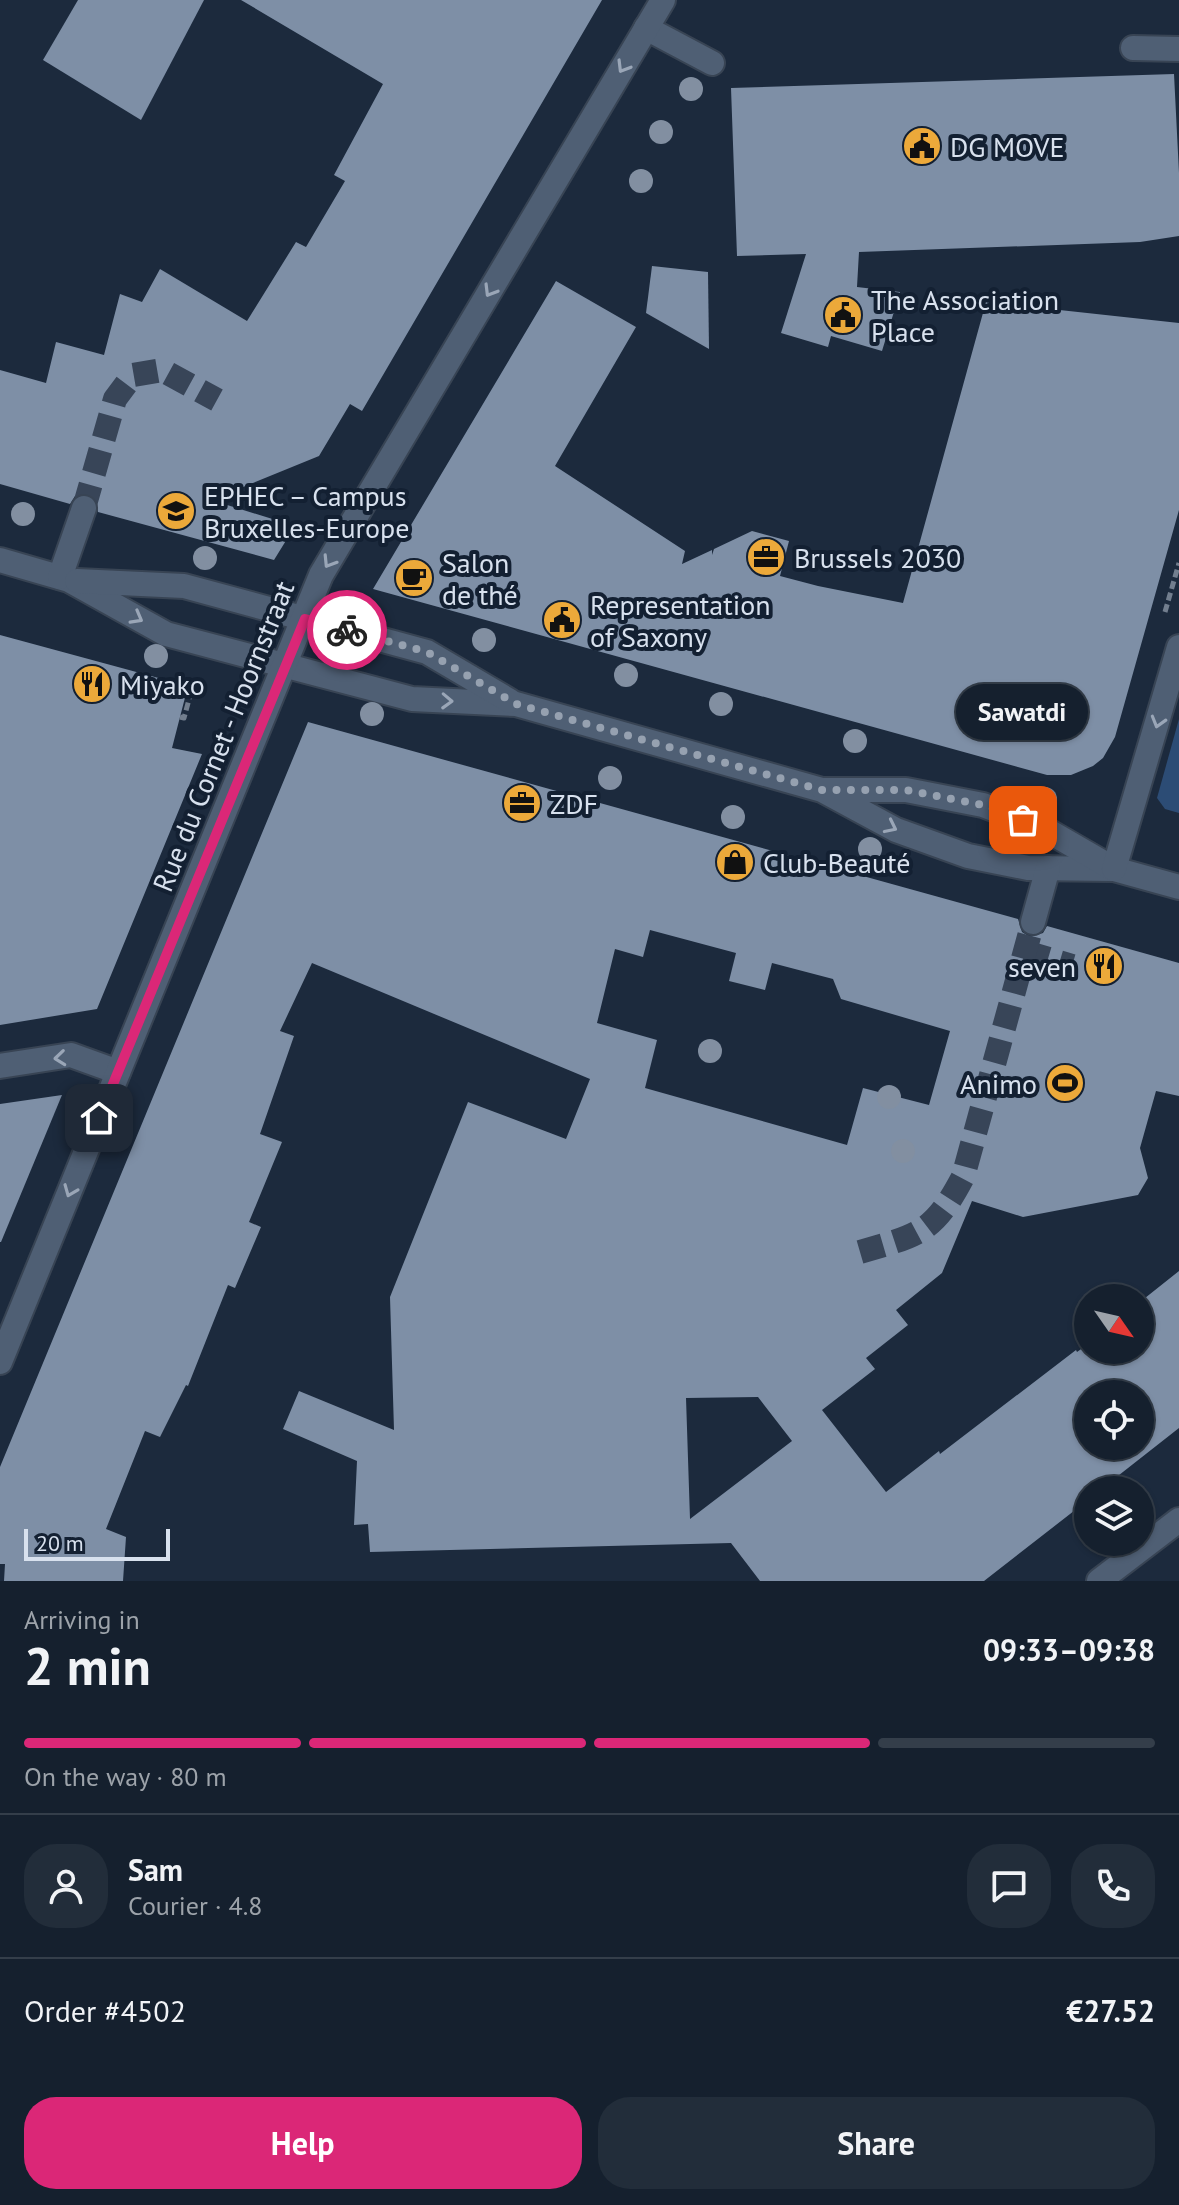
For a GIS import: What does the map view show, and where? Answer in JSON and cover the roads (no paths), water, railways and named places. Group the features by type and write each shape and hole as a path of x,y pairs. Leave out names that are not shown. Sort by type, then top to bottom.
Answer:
{"street":[{"name":"Rue du Cornet - Hoornstraat","path":"0,1362 321,575 663,0"},
{"path":"646,28 712,63"},
{"path":"1133,48 1179,49"},
{"path":"65,579 84,508"},
{"path":"0,560 65,579 166,634 412,699 516,704 822,790 896,830 968,856 1028,868 1114,869"},
{"path":"65,579 184,586 427,652 516,704"},
{"path":"1114,869 1179,647"},
{"path":"822,790 906,790 983,805 1043,828 1114,869 1179,887"},
{"path":"1033,922 1048,868"},
{"path":"0,1066 71,1055 118,1072"},
{"path":"1099,1581 1179,1520"}],"tunnel":[{"path":"84,508 115,399 133,375 162,370 217,400"},
{"path":"860,1252 922,1230 942,1210 963,1177 1033,922"},
{"path":"1025,952 1072,966"}],"place":[{"name":"DG MOVE","path":"922,146"},
{"name":"The Association Place","path":"843,315"},
{"name":"EPHEC – Campus Bruxelles-Europe","path":"176,511"},
{"name":"Brussels 2030","path":"766,557"},
{"name":"Salon de thé","path":"414,578"},
{"name":"Representation of Saxony","path":"562,620"},
{"name":"Miyako","path":"92,684"},
{"name":"ZDF","path":"522,803"},
{"name":"Sawatdi","path":"1023,820"},
{"name":"Club-Beauté","path":"735,862"},
{"name":"seven","path":"1104,966"},
{"name":"Animo","path":"1065,1083"}]}
